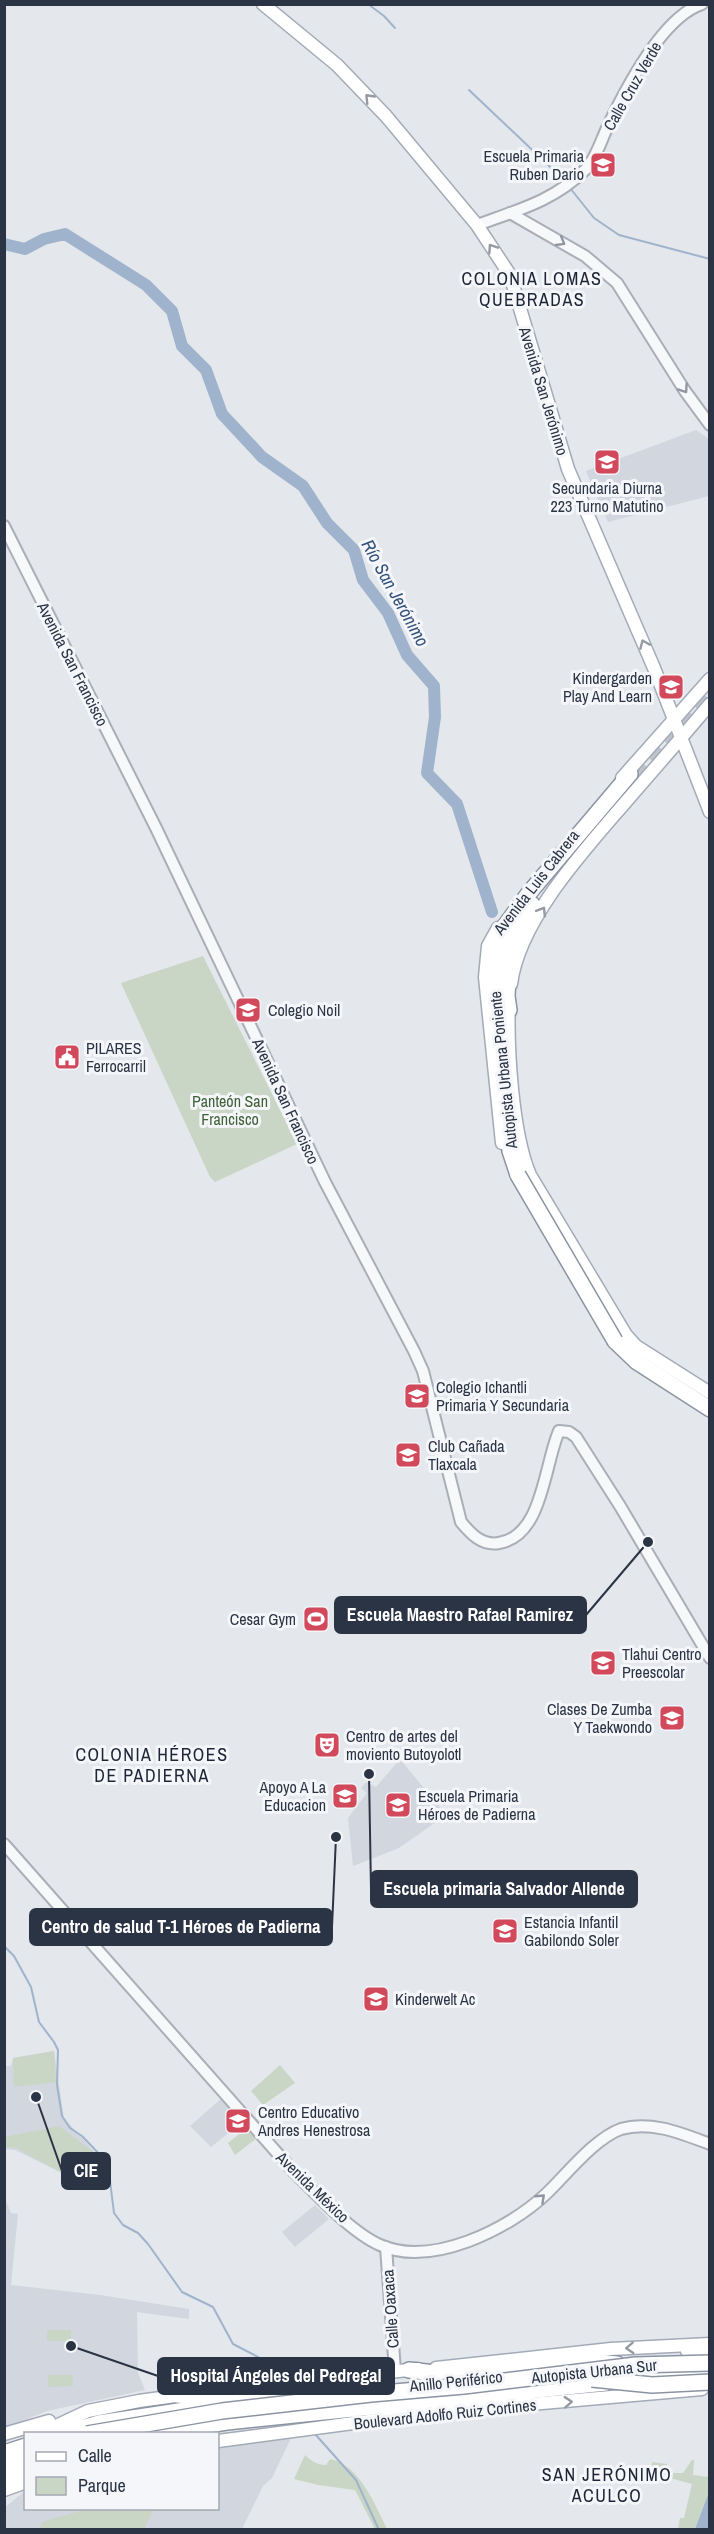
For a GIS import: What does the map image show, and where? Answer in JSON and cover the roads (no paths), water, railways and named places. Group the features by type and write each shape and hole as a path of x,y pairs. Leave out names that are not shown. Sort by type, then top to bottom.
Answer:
{"highway":[{"name":"Autopista Urbana Poniente","path":"511,1136 500,999 501,956 510,930 634,777 529,893 505,926 496,945 493,982 511,1136 521,1173 615,1341 637,1362 710,1410"},
{"path":"507,1029 504,998 505,960 524,916 536,897"},
{"path":"509,1010 507,996 524,916"},
{"path":"485,963 497,936 505,926"},
{"path":"490,1043 511,1136"},
{"name":"Autopista Urbana Poniente","path":"521,1173 622,1336 640,1355 710,1400"},
{"path":"686,2363 710,2354"},
{"path":"402,2371 443,2374 597,2362 620,2364"},
{"name":"Autopista Urbana Sur","path":"93,2432 245,2408 636,2366 710,2362"},
{"name":"Anillo Periférico","path":"59,2430 159,2413 301,2396 329,2385 620,2364 710,2362"},
{"name":"Autopista Urbana Sur","path":"122,2432 228,2416 710,2369"},
{"name":"Anillo Periférico","path":"156,2432 227,2421 670,2376 710,2374"},
{"path":"592,2379 652,2385 710,2382"},
{"path":"246,2392 329,2385"},
{"path":"59,2430 108,2413 172,2398 301,2396"},
{"path":"439,2400 527,2404"},
{"path":"203,2432 320,2417 335,2410"},
{"path":"4,2453 24,2447"},
{"path":"4,2458 24,2452"},
{"path":"4,2465 24,2457"},
{"path":"4,2471 24,2463"}],"main road":[{"name":"Avenida San Jerónimo","path":"263,4 350,77 386,116 477,225 510,275 568,469 675,718 710,812"},
{"name":"Avenida Luis Cabrera","path":"490,1043 485,963 494,934 546,864 710,679"},
{"name":"Avenida Luis Cabrera","path":"520,941 572,865 710,704"},
{"path":"685,706 689,715 696,720"},
{"path":"645,752 653,756 659,764"},
{"path":"509,1010 503,1154 514,1180 598,1323 627,1360 710,1410"},
{"path":"506,1115 530,1175 611,1311 636,1346 710,1393"},
{"path":"598,1323 611,1311"},
{"path":"4,2434 22,2427 88,2411 172,2398 329,2385 402,2371 556,2354 710,2344"},
{"path":"655,2347 710,2354"},
{"name":"Boulevard Adolfo Ruiz Cortines","path":"219,2440 451,2410 710,2390"},
{"path":"41,2432 59,2430 88,2411"},
{"path":"4,2442 24,2436"},
{"path":"4,2478 24,2471"},
{"path":"4,2502 15,2486"}],"street":[{"name":"Calle Cruz Verde","path":"477,225 536,205 588,168 612,118 648,54 664,31 702,4"},
{"path":"510,213 585,256 617,283 685,391 710,425"},
{"name":"Avenida San Francisco","path":"4,526 156,828 325,1182 414,1351 423,1371 461,1522 482,1542 496,1544 517,1537 525,1530 536,1506 559,1431 569,1432 576,1437 620,1506 708,1656"},
{"name":"Avenida México","path":"4,1844 294,2172 327,2205 371,2240 386,2247 422,2253 493,2231 535,2204 605,2137 622,2129 640,2126 659,2128 710,2144"},
{"name":"Calle Oaxaca","path":"386,2247 402,2371"}],"water":[{"path":"709,2492 709,2529 695,2529"}],"waterway":[{"path":"368,4 395,28"},
{"path":"469,90 565,181"},
{"path":"570,188 594,218 619,235 710,259"},
{"name":"Río San Jerónimo","path":"4,244 25,249 44,239 65,234 146,285 172,311 182,346 206,370 222,414 262,457 303,486 327,523 354,550 363,580 388,613 407,655 434,686 435,717 427,773 457,804 492,912"},
{"path":"4,1946 14,1956 31,1987 39,2022 58,2050 57,2085 62,2116 70,2128 82,2136 104,2159 109,2173 114,2213 123,2225 138,2233 148,2244 182,2292 213,2307 233,2344 258,2357 275,2373"},
{"path":"315,2434 356,2480 379,2530"}],"tunnel":[{"path":"638,779 710,695"}],"place":[{"name":"Escuela Primaria Ruben Dario","path":"603,165"},
{"name":"Secundaria Diurna 223 Turno Matutino","path":"607,462"},
{"name":"Kindergarden Play And Learn","path":"671,687"},
{"name":"Colegio Noil","path":"248,1010"},
{"name":"PILARES Ferrocarril","path":"67,1057"},
{"name":"Colegio Ichantli Primaria Y Secundaria","path":"417,1396"},
{"name":"Club Cañada Tlaxcala","path":"408,1455"},
{"name":"Escuela Maestro Rafael Ramirez","path":"648,1542"},
{"name":"Cesar Gym","path":"316,1619"},
{"name":"Tlahui Centro Preescolar","path":"603,1663"},
{"name":"Clases De Zumba Y Taekwondo","path":"672,1718"},
{"name":"Centro de artes del moviento Butoyolotl","path":"327,1745"},
{"name":"Escuela primaria Salvador Allende","path":"369,1774"},
{"name":"Apoyo A La Educacion","path":"345,1796"},
{"name":"Escuela Primaria Héroes de Padierna","path":"398,1805"},
{"name":"Centro de salud T-1 Héroes de Padierna","path":"336,1837"},
{"name":"Estancia Infantil Gabilondo Soler","path":"505,1931"},
{"name":"Kinderwelt Ac","path":"376,1999"},
{"name":"CIE","path":"36,2097"},
{"name":"Centro Educativo Andres Henestrosa","path":"238,2121"},
{"name":"Hospital Ángeles del Pedregal","path":"71,2346"}],"district":[{"name":"COLONIA LOMAS QUEBRADAS","path":"532,289"},
{"name":"COLONIA HÉROES DE PADIERNA","path":"152,1765"},
{"name":"SAN JERÓNIMO ACULCO","path":"607,2485"}],"park label":[{"name":"Panteón San Francisco","path":"230,1110"}]}
